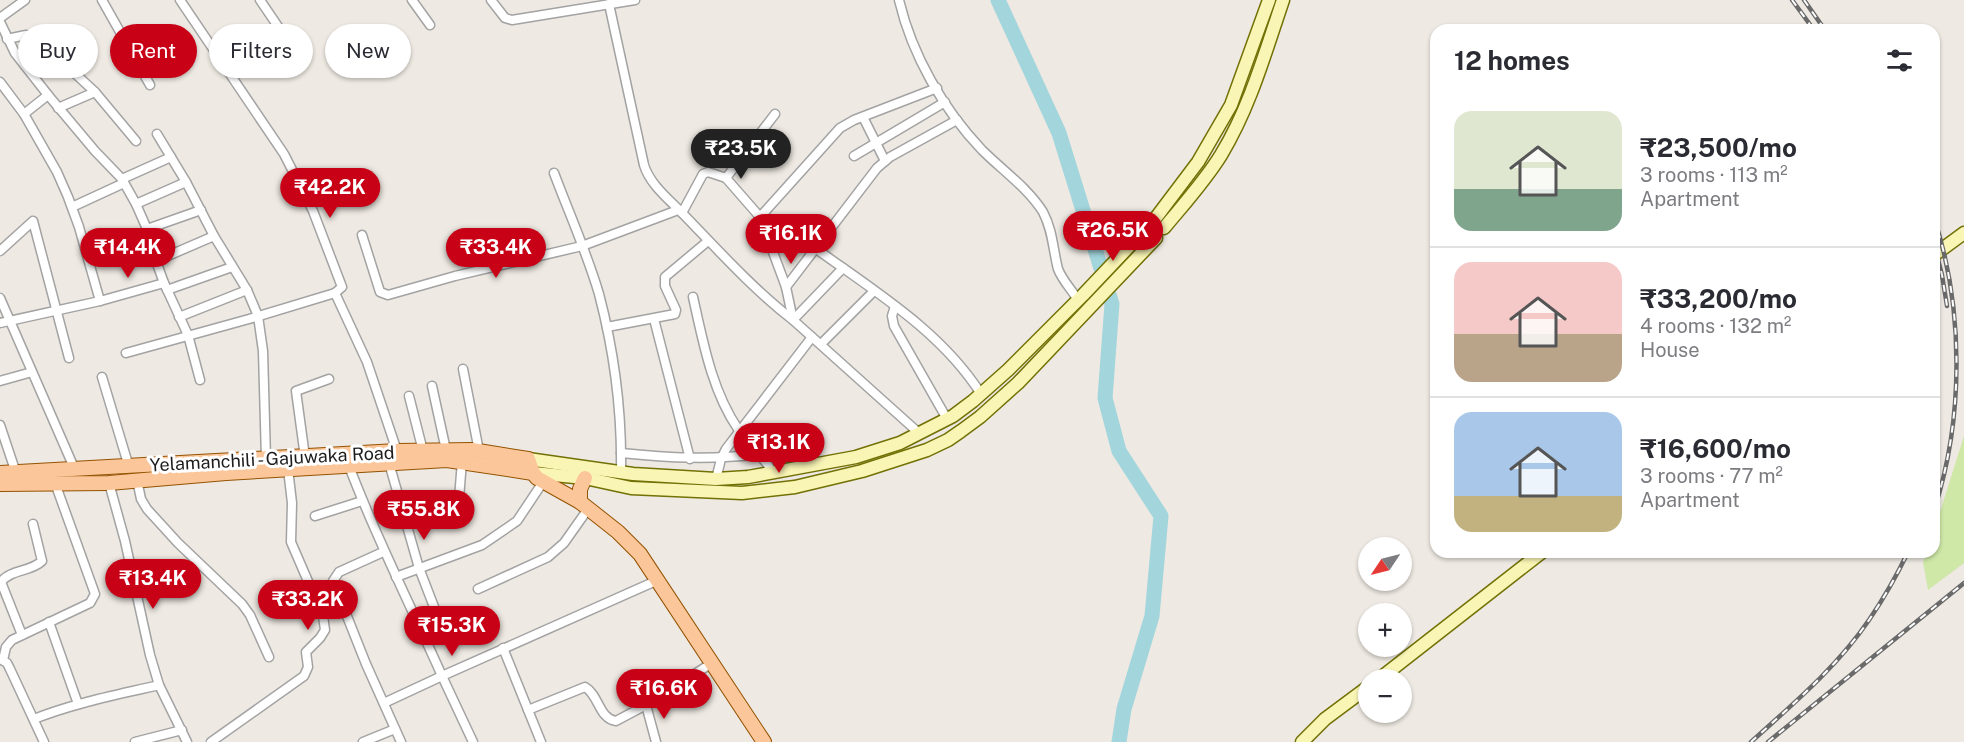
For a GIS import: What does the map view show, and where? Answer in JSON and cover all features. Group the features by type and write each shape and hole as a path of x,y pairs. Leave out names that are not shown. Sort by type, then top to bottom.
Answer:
{"main road":[{"name":"Yelamanchili - Gajuwaka Road","path":"0,484 109,483 349,466 423,451 479,451 528,459"},
{"name":"Yelamanchili - Gajuwaka Road","path":"0,473 305,457 393,457 462,462 538,477 584,505 618,532 639,554 765,742"},
{"path":"528,459 538,477"},
{"path":"584,505 580,489 585,478"}],"street":[{"path":"102,0 150,85"},
{"path":"126,353 258,316 335,293 341,289 313,211 294,172 242,90 180,0"},
{"path":"260,0 276,24"},
{"path":"412,0 430,25"},
{"path":"491,0 505,18 512,20 635,0"},
{"path":"899,0 910,39 936,88 957,120 976,143 1043,212 1052,234 1060,274 1080,298"},
{"path":"528,459 621,472 716,479 773,472 856,457 920,434 978,390 1080,298 1149,226 1198,162 1231,105 1269,0"},
{"path":"396,576 482,545 517,520 538,477 585,478 631,488 735,493 768,491 820,481 896,461 948,440 1010,391 1093,306 1160,233 1208,173 1229,142 1248,103 1283,0"},
{"path":"22,1 0,20 7,39 15,53 58,108 123,181 147,229 165,286 188,335 200,380"},
{"path":"609,4 646,172 708,241 771,303 821,344 920,434"},
{"path":"7,39 20,35 33,37 41,42 95,92 136,141"},
{"path":"0,82 24,114 57,172 72,207 100,301"},
{"path":"760,217 840,128 936,88"},
{"path":"58,108 95,92"},
{"path":"24,114 48,95"},
{"path":"854,156 945,102"},
{"path":"726,178 775,114"},
{"path":"863,117 885,161"},
{"path":"786,287 885,161 957,120"},
{"path":"157,134 247,290 258,316 263,351 266,459"},
{"path":"72,207 171,157"},
{"path":"362,235 380,291 388,295 455,276 582,246 680,211 703,174 708,172 726,178 760,217 786,287 793,320"},
{"path":"554,173 598,292 607,327 615,372 621,472"},
{"path":"136,204 186,182"},
{"path":"147,229 201,210"},
{"path":"0,251 33,221 69,358"},
{"path":"1940,251 1964,233"},
{"path":"156,261 214,236"},
{"path":"607,327 671,316 676,312 664,286 665,277 708,241"},
{"path":"815,248 895,306 944,347 978,390"},
{"path":"0,324 165,286 232,267"},
{"path":"793,320 843,268"},
{"path":"179,317 247,290"},
{"path":"821,344 874,291"},
{"path":"335,293 367,362 393,457 419,568 441,625"},
{"path":"693,297 721,396 739,430 773,472"},
{"path":"0,298 75,470"},
{"path":"895,306 892,316 894,326 945,415"},
{"path":"654,319 690,459"},
{"path":"716,479 721,459 739,430 812,337"},
{"path":"463,369 479,451"},
{"path":"0,381 32,372"},
{"path":"102,377 129,466"},
{"path":"305,457 296,391 329,379"},
{"path":"432,386 446,450"},
{"path":"409,396 423,451"},
{"path":"0,425 16,473"},
{"path":"621,453 690,459 721,459 760,454"},
{"path":"458,511 462,462"},
{"path":"816,465 820,481"},
{"path":"349,466 383,552 473,742"},
{"path":"210,742 304,676 308,667 306,652 325,630 323,616 291,542 288,469"},
{"path":"137,480 141,499 147,509 178,543 242,604 269,657"},
{"path":"44,742 10,669 2,659 8,643 90,603 95,594 55,483"},
{"path":"109,483 125,541 150,656 159,685 187,742"},
{"path":"315,516 362,501"},
{"path":"478,589 549,558 564,543 584,505"},
{"path":"22,635 2,582 9,575 36,566 42,561 33,524"},
{"path":"383,552 339,572 333,581 366,664 401,742"},
{"path":"1391,669 1534,558"},
{"path":"384,703 658,580"},
{"path":"49,622 78,704"},
{"path":"503,648 541,742"},
{"path":"528,710 585,687 595,697 607,718 612,721 622,719 712,663"},
{"path":"33,719 78,704 159,685"},
{"path":"1302,742 1326,719 1358,695"},
{"path":"646,705 656,742"},
{"path":"363,742 395,729"},
{"path":"135,742 182,730"}],"green space":[{"path":"1964,436 1964,563 1928,590 1923,562 1925,558 1940,558 1940,512"}],"waterway":[{"path":"998,0 1059,133 1112,304 1105,398 1119,451 1161,516 1152,616 1124,709 1119,742"}],"railway":[{"path":"1792,0 1810,24"},
{"path":"1804,0 1821,24"},
{"path":"1940,239 1951,289 1956,364 1951,439 1940,489"},
{"path":"1940,267 1947,306"},
{"path":"1751,742 1843,654 1875,612 1905,558"},
{"path":"1768,742 1964,583"}]}
